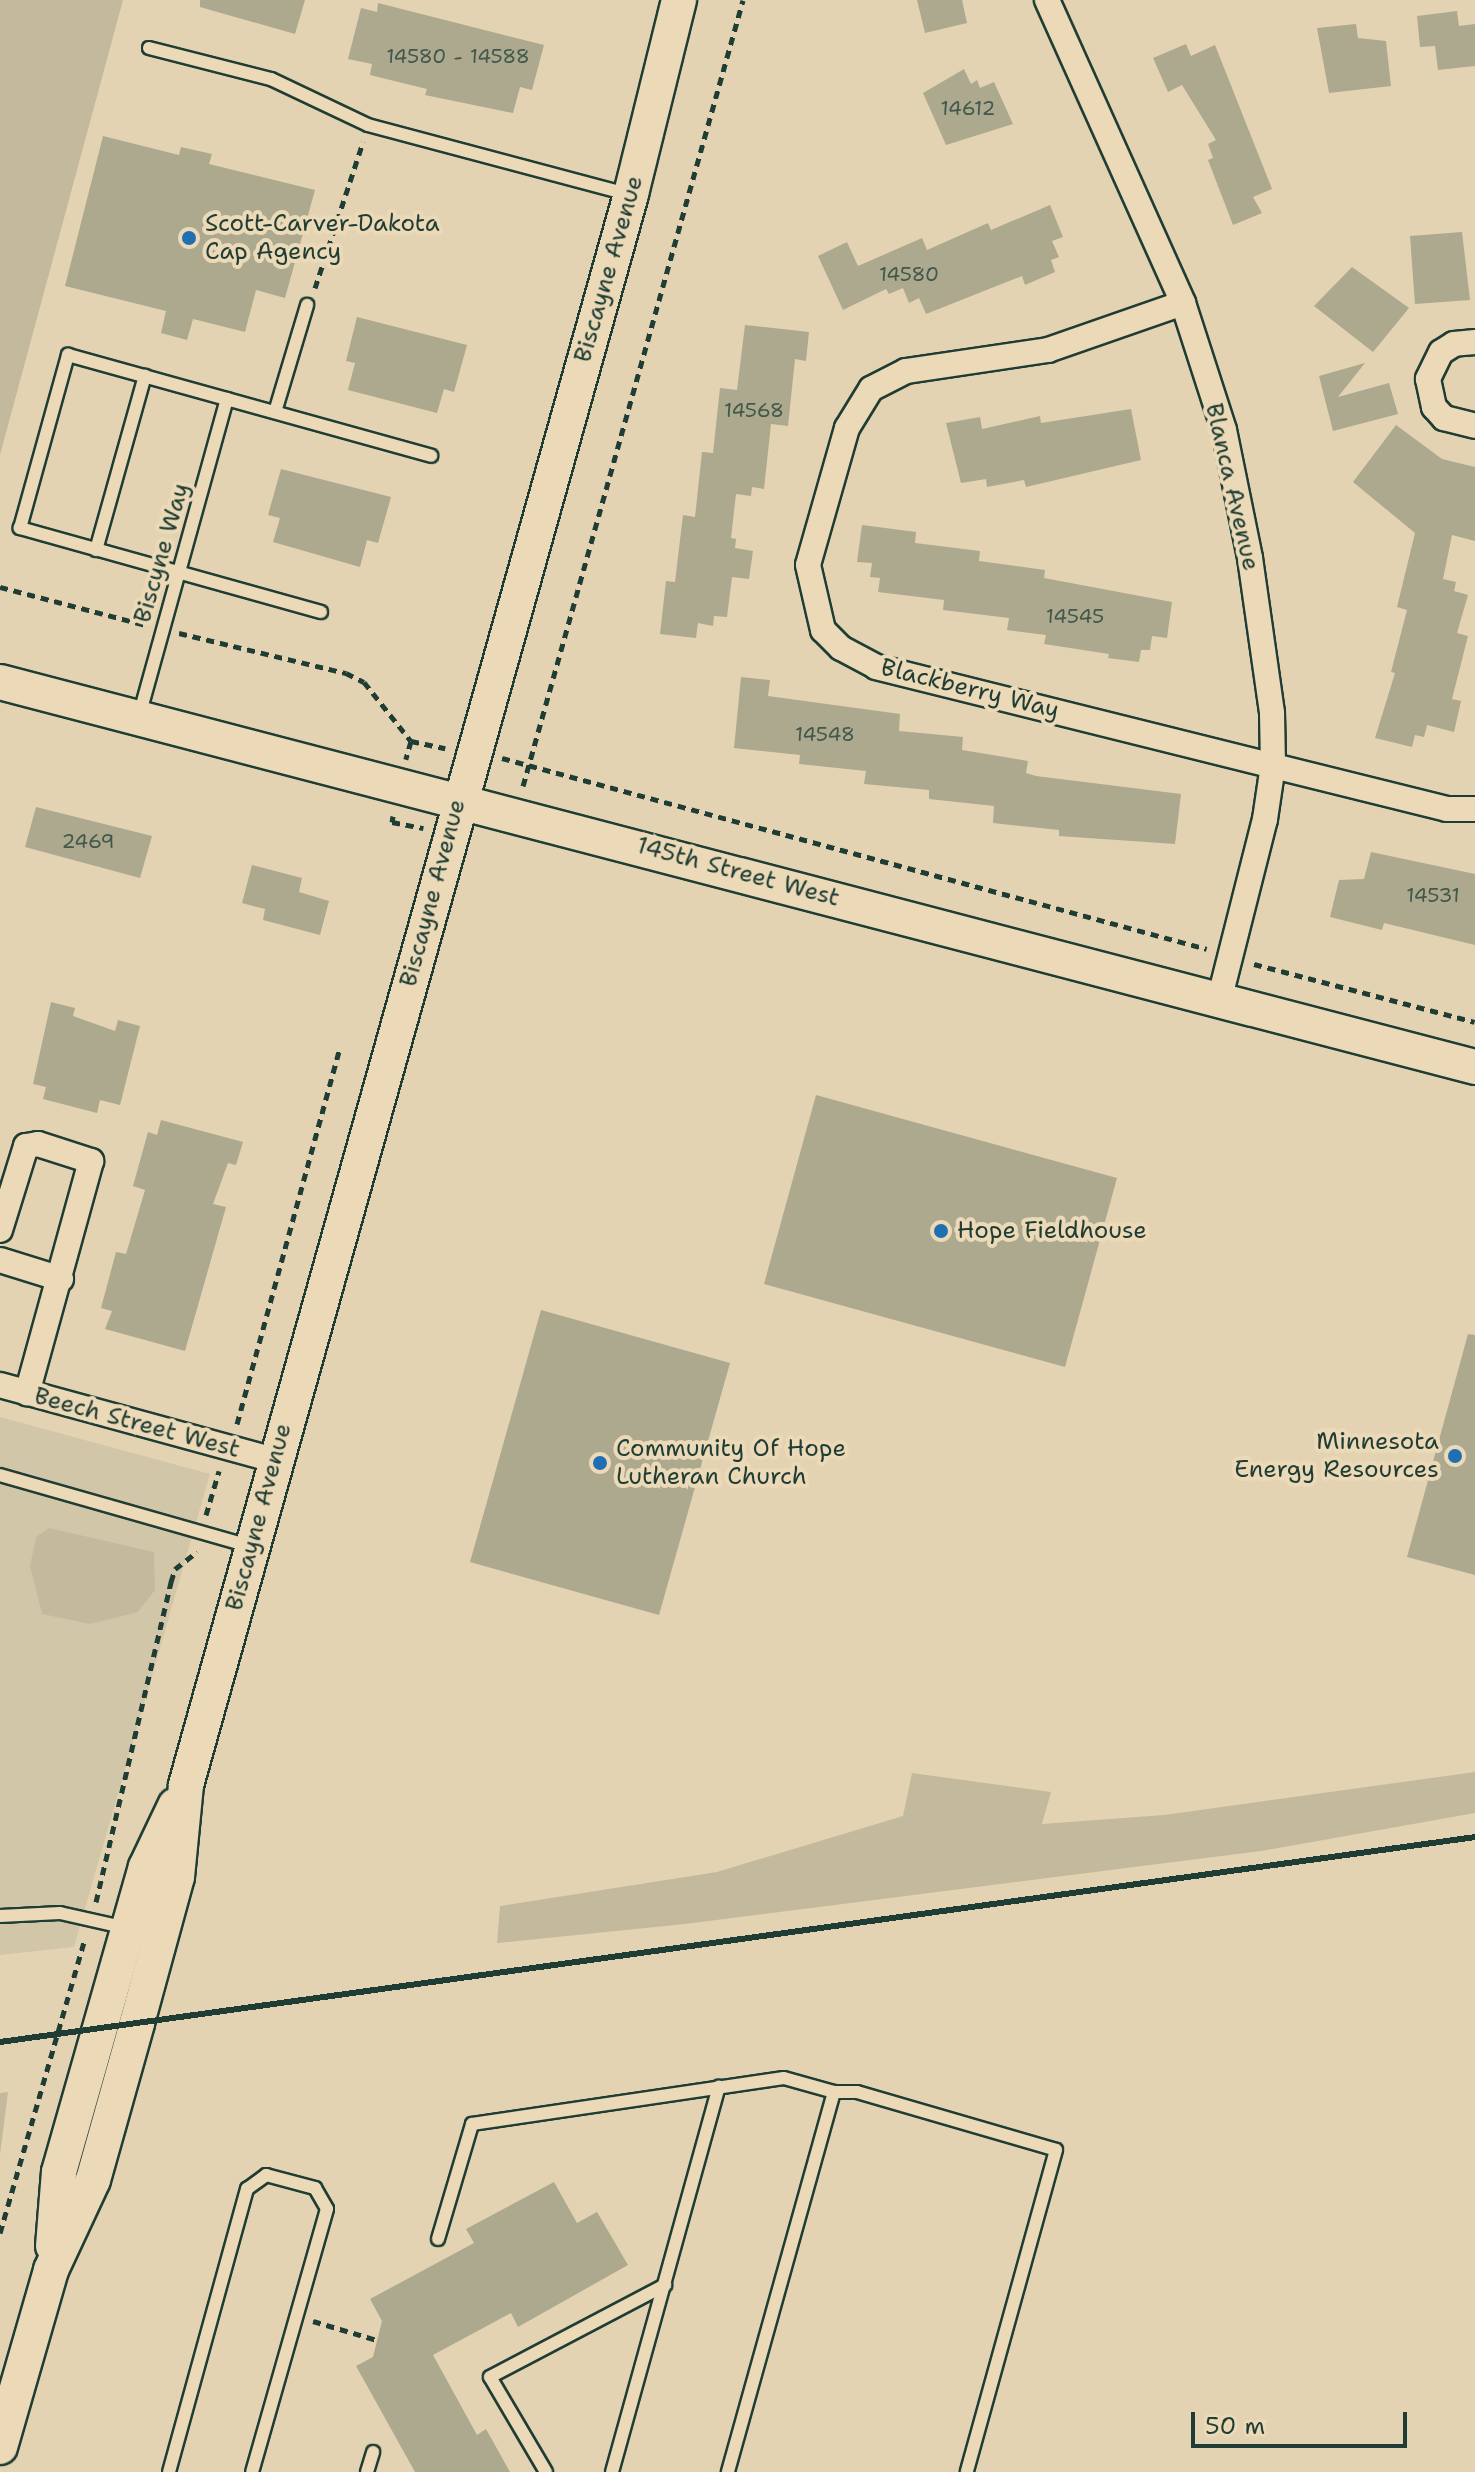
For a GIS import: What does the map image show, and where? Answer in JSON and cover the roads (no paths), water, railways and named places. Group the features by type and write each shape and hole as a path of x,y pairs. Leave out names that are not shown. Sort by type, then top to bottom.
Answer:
{"street":[{"name":"Biscayne Avenue","path":"0,2447 51,2270 93,2180 137,2023 177,1877 186,1785 250,1546 631,194 679,0"},
{"name":"Blanca Avenue","path":"1047,0 1183,303 1224,430 1250,558 1272,713 1273,765 1265,819 1219,1001"},
{"name":"Blackberry Way","path":"1183,303 1048,350 906,371 871,389 847,428 808,565 809,586 823,630 849,653 876,667 1447,809 1475,809"},
{"path":"1475,342 1454,344 1441,352 1428,379 1434,407 1444,418 1475,426"},
{"name":"145th Street West","path":"0,682 460,798 1475,1067"},
{"path":"0,1230 26,1146 38,1144 91,1161 61,1279 27,1393"},
{"path":"0,1260 61,1279"},
{"name":"Beech Street West","path":"0,1385 275,1460"},
{"name":"Biscayne Avenue","path":"51,2270 59,2172 146,1867 186,1785"}],"lane":[{"path":"149,48 271,79 368,125 631,194"},
{"path":"275,412 307,305"},
{"path":"321,612 20,528 68,355 431,456"},
{"path":"96,550 145,376"},
{"name":"Biscyne Way","path":"138,719 227,399"},
{"path":"0,1475 250,1546"},
{"path":"0,1916 40,1912 91,1918 128,1928"},
{"path":"438,2239 472,2124 719,2087 784,2078 834,2092 857,2092 1056,2150 967,2472"},
{"path":"612,2472 719,2087"},
{"path":"728,2472 834,2092"},
{"path":"169,2472 247,2189 266,2175 315,2188 327,2209 252,2472"},
{"path":"546,2472 490,2377 665,2285"},
{"path":"367,2472 373,2452"}],"railway":[{"path":"0,2042 1475,1837"}],"place":[{"name":"Scott-Carver-Dakota Cap Agency","path":"189,238"},
{"name":"Hope Fieldhouse","path":"941,1231"},
{"name":"Minnesota Energy Resources","path":"1455,1456"},
{"name":"Community Of Hope Lutheran Church","path":"600,1463"}]}
